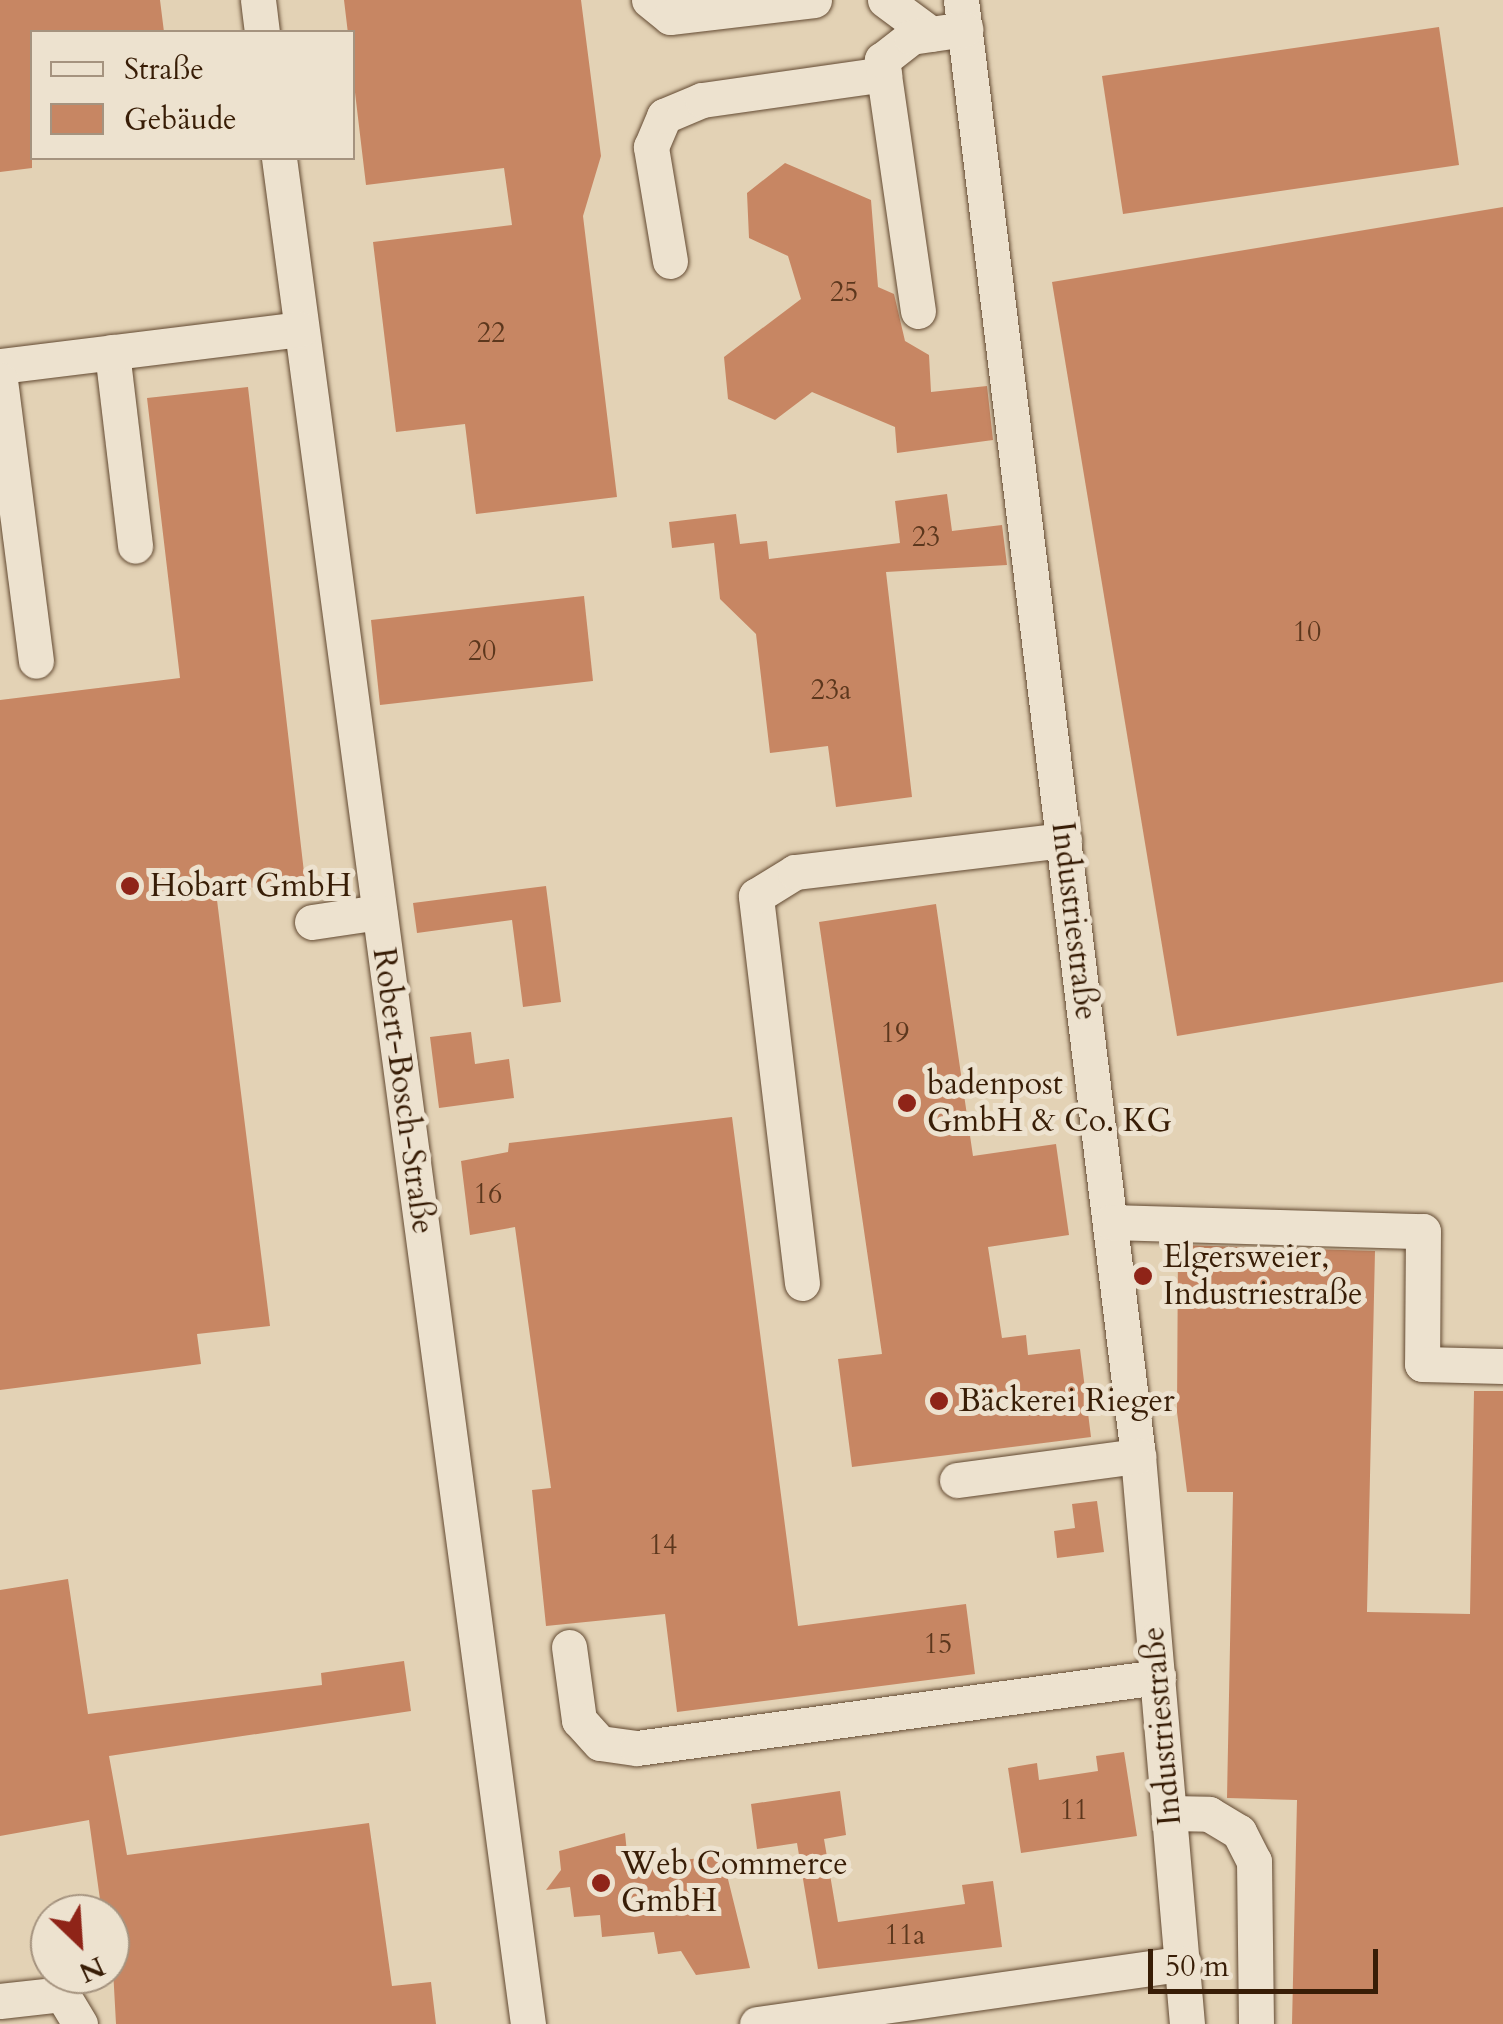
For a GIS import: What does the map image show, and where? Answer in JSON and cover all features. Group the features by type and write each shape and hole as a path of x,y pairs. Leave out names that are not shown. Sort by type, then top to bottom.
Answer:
{"street":[{"path":"258,0 262,30"},
{"path":"649,0 670,18 814,0"},
{"path":"885,0 952,21"},
{"path":"918,311 884,74 891,45 952,21"},
{"name":"Industriestraße","path":"952,21 1064,840 1111,1222 1138,1456 1187,2024"},
{"path":"670,262 651,148 664,116 702,100 884,74"},
{"name":"Robert-Bosch-Straße","path":"279,160 528,2024"},
{"path":"0,366 301,329"},
{"path":"112,352 135,546"},
{"path":"0,380 36,661"},
{"path":"802,1283 756,896 795,872 1064,840"},
{"path":"312,922 379,912"},
{"path":"1111,1222 1423,1231 1422,1364 1503,1366"},
{"path":"957,1480 1138,1456"},
{"path":"568,1647 579,1720 600,1743 637,1748 1158,1677"},
{"path":"1170,1813 1209,1814 1239,1832 1254,1861 1256,2024"},
{"path":"757,2024 1184,1963"},
{"path":"0,2001 62,1994 80,2024"}],"building":[{"path":"0,0 160,0 164,30 30,30 32,168 0,172"},
{"path":"344,0 581,0 601,156 583,216 617,497 476,514 465,424 396,432 373,242 512,225 504,168 366,185 355,92 355,30 348,30"},
{"path":"1439,27 1459,165 1123,214 1102,76"},
{"path":"785,163 871,200 878,287 894,294 905,341 929,355 931,392 987,386 993,440 897,453 895,427 812,392 775,420 728,399 724,357 801,299 788,256 749,238 747,193"},
{"path":"1503,207 1503,982 1177,1036 1052,282"},
{"name":"Hobart GmbH","path":"248,387 305,881 216,892 270,1326 197,1334 201,1364 0,1390 0,700 180,678 147,398"},
{"path":"947,494 952,531 1002,525 1007,565 886,572 912,797 836,807 828,746 770,753 756,634 720,599 714,543 672,548 669,522 736,514 740,544 767,541 769,559 900,543 895,501"},
{"path":"584,596 593,681 380,705 371,620"},
{"path":"546,886 561,1002 523,1007 512,920 417,933 413,903"},
{"path":"936,904 973,1156 1056,1144 1069,1235 988,1247 1002,1338 1026,1335 1028,1355 1080,1349 1091,1437 852,1467 838,1359 882,1354 819,922"},
{"path":"471,1032 475,1064 509,1059 514,1098 439,1108 430,1037"},
{"path":"732,1117 798,1626 966,1604 975,1674 677,1712 665,1614 546,1626 532,1490 551,1488 515,1227 470,1235 461,1161 508,1152 509,1143"},
{"path":"1178,1245 1375,1251 1367,1612 1470,1614 1474,1391 1503,1391 1503,2024 1292,2024 1297,1800 1227,1798 1233,1492 1187,1492 1177,1412"},
{"name":"Bäckerei Rieger","path":"1097,1501 1104,1552 1057,1558 1054,1531 1075,1528 1072,1504"},
{"path":"68,1579 88,1714 322,1685 321,1673 404,1661 411,1711 109,1756 127,1855 369,1823 392,1986 431,1982 436,2024 116,2024 114,1994 130,1994 130,1894 99,1894 89,1820 0,1836 0,1590"},
{"path":"1124,1752 1137,1836 1021,1853 1008,1768 1037,1763 1039,1780 1098,1771 1096,1756"},
{"path":"840,1791 846,1835 824,1839 838,1922 965,1904 962,1885 993,1881 1002,1947 818,1969 797,1843 757,1849 751,1804"},
{"path":"625,1833 627,1853 645,1851 646,1865 722,1855 750,1968 696,1975 681,1951 658,1954 654,1932 602,1937 600,1915 574,1917 570,1887 546,1890 561,1870 559,1851"}],"place":[{"name":"Hobart GmbH","path":"130,886"},
{"name":"badenpost GmbH & Co. KG","path":"907,1103"},
{"name":"Elgersweier, Industriestraße","path":"1143,1276"},
{"name":"Bäckerei Rieger","path":"939,1401"},
{"name":"Web Commerce GmbH","path":"601,1883"}]}
